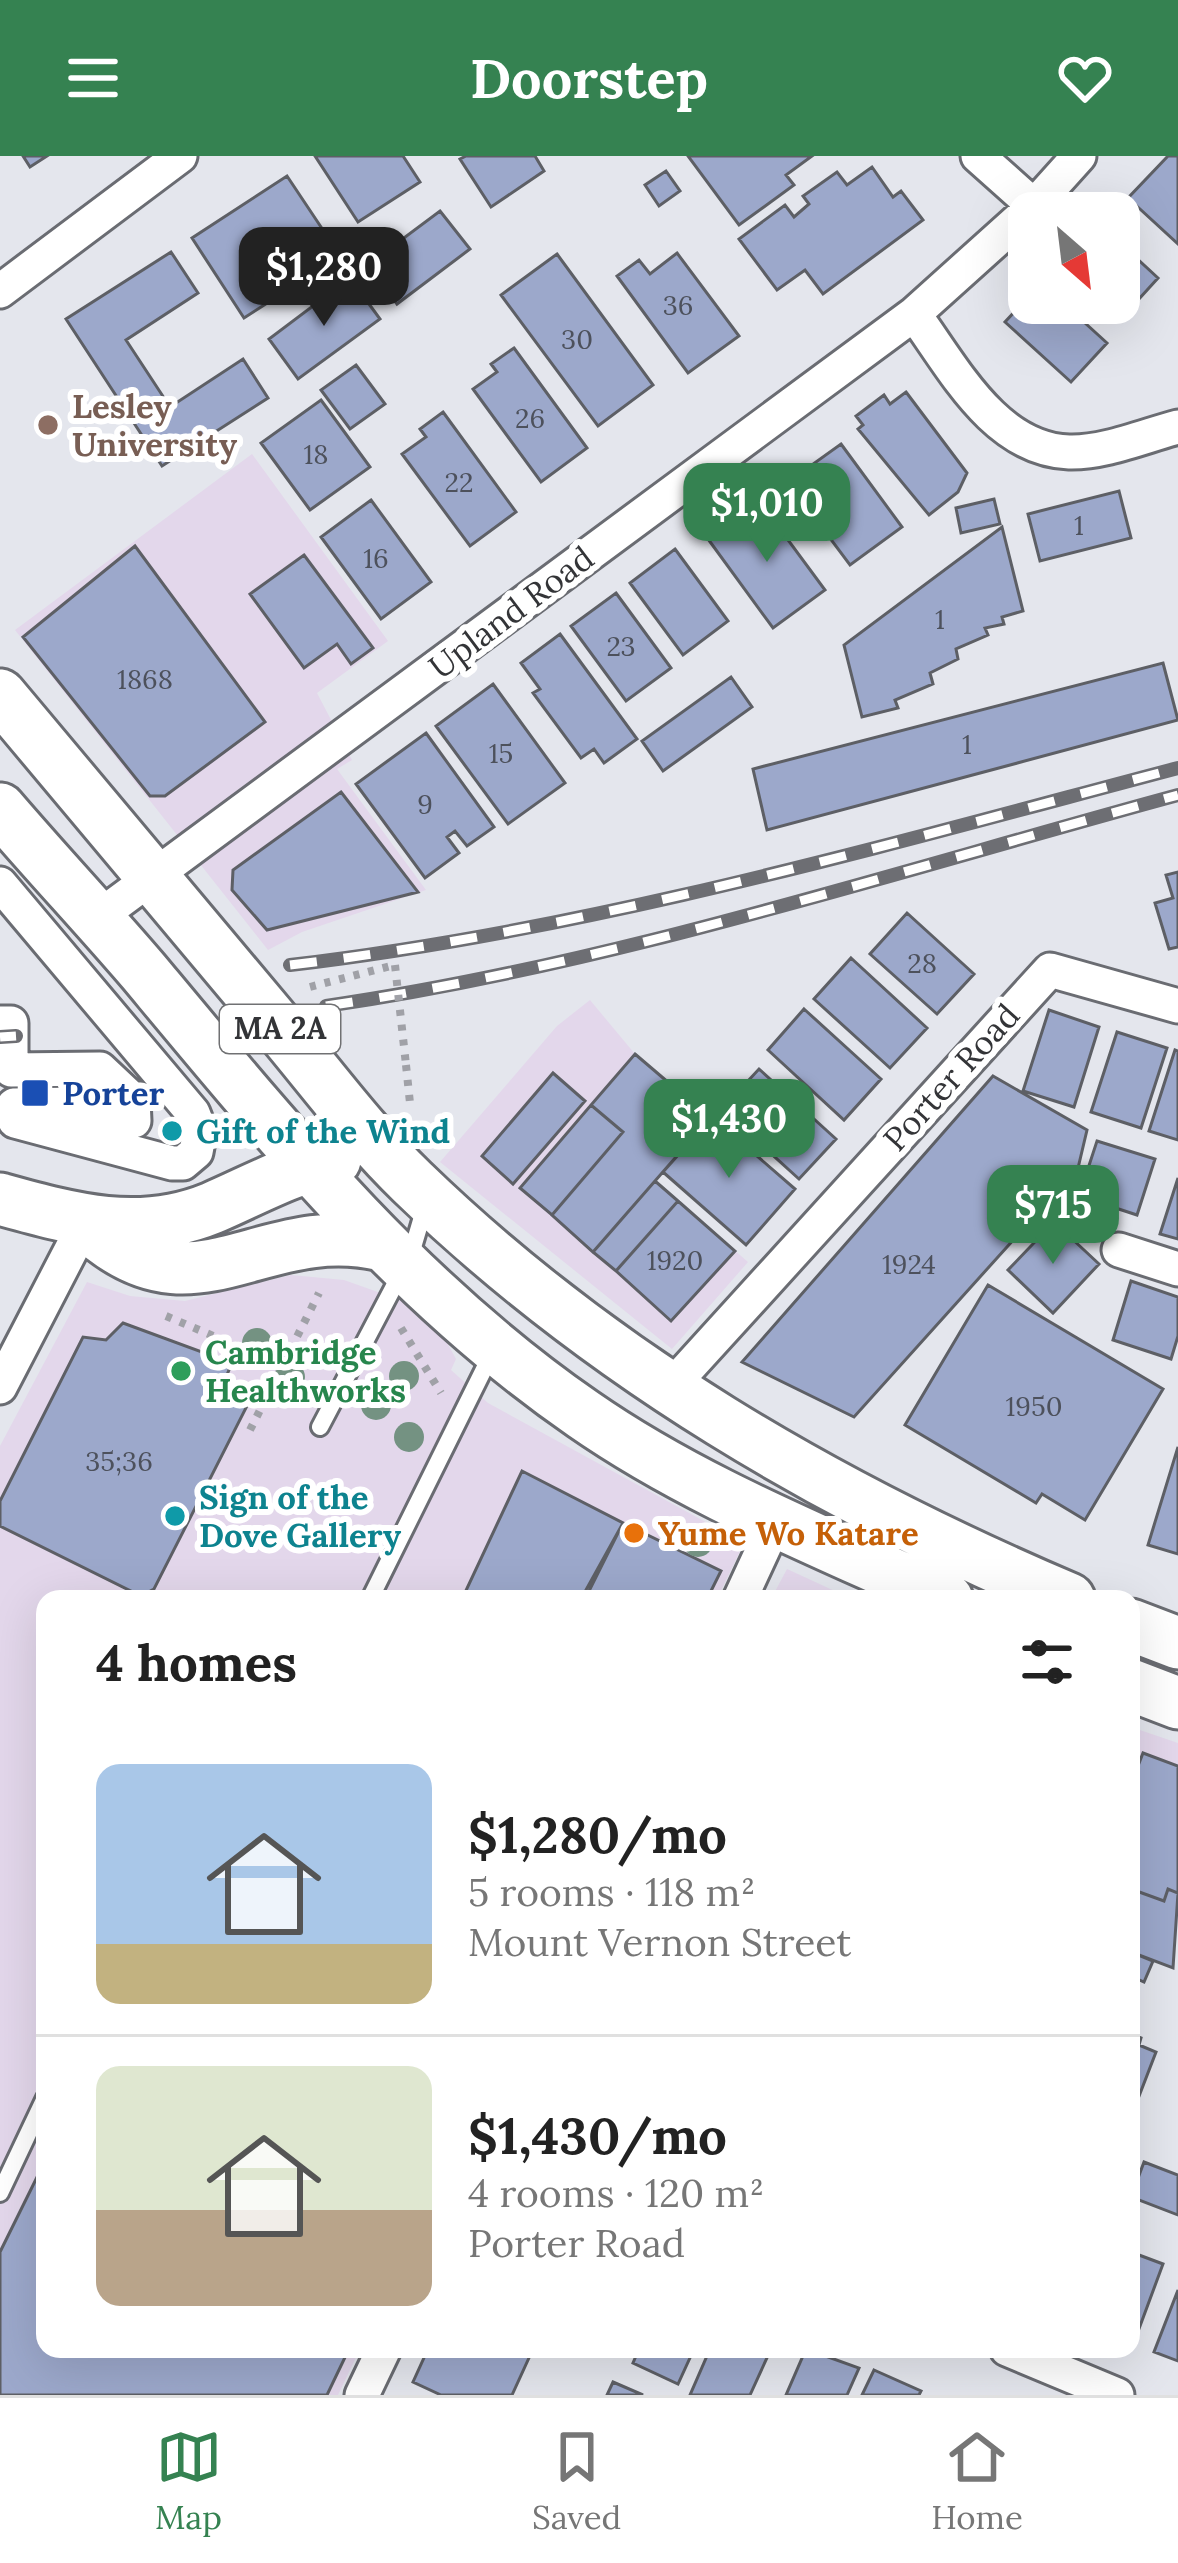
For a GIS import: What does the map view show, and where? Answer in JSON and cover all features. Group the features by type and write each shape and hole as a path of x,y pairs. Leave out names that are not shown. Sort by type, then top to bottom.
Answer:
{"main road":[{"name":"MA 2A","path":"0,695 418,1188 537,1291 668,1390 824,1483 1050,1590"},
{"name":"MA 2A","path":"0,809 308,1167 393,1276 649,1456 928,1590"},
{"path":"0,1199 85,1223 182,1218 308,1167 364,1159 418,1188"},
{"path":"85,1223 130,1261 171,1271 314,1241 393,1276"},
{"path":"1140,1628 1178,1643"}],"street":[{"path":"0,291 180,156"},
{"path":"978,156 1018,192"},
{"name":"Upland Road","path":"1047,192 1079,156"},
{"name":"Upland Road","path":"98,918 914,314 1008,229"},
{"path":"914,314 987,412 1039,448 1071,452 1178,427"},
{"path":"0,884 193,1113 200,1138 194,1155 172,1163 15,1120 14,1106 83,1104 83,1122 134,1121 133,1100 100,1069 11,1070 10,1023 0,1023"},
{"name":"Porter Road","path":"668,1390 1050,970 1178,1006"},
{"path":"0,1387 85,1223"},
{"path":"1119,1250 1178,1270"},
{"path":"744,1590 777,1520"},
{"path":"366,2394 380,2358"},
{"path":"1029,2358 1118,2395"}],"lane":[{"path":"320,1427 393,1276 418,1188"},
{"path":"374,1590 495,1348"},
{"path":"0,2193 36,2117"}],"path":[{"path":"310,987 394,965 410,1103"},
{"path":"393,1276 441,1393"},
{"path":"250,1430 319,1293"},
{"path":"166,1316 282,1365"}],"shaded area":[{"path":"252,454 388,641 317,693 352,760 337,769 426,890 302,932 268,950 15,630"},
{"path":"590,1000 635,1054 710,1118 655,1181 748,1262 672,1349 440,1162 557,1026"},
{"path":"291,1275 344,1280 403,1301 445,1339 456,1359 451,1370 488,1403 744,1543 721,1590 36,1590 36,2358 356,2358 338,2395 0,2395 0,1446 87,1282 130,1296 185,1301"},
{"path":"787,1569 832,1590 776,1590"},
{"path":"1140,1730 1178,1743 1178,1892 1140,1877"}],"building":[{"path":"23,156 47,156 30,167"},
{"path":"315,156 403,156 420,182 358,222"},
{"path":"535,156 544,171 491,207 460,159"},
{"path":"688,156 812,156 786,175 794,185 739,225"},
{"path":"1168,156 1178,156 1178,244 1140,209 1140,192 1134,192"},
{"path":"872,167 893,197 901,191 923,220 823,294 805,270 777,290 739,239 785,205 794,217 809,204 803,196 837,172 847,185"},
{"path":"666,171 680,191 659,206 645,185"},
{"path":"287,176 331,242 274,278 283,293 244,318 192,238"},
{"path":"440,211 470,249 397,304 369,264"},
{"path":"171,252 198,293 126,340 170,407 243,359 268,398 162,466 66,319"},
{"path":"677,253 739,336 688,373 617,276 639,260 650,274"},
{"path":"557,254 653,385 598,426 501,295"},
{"path":"1140,261 1158,278 1140,298"},
{"path":"350,278 380,319 298,379 269,339"},
{"path":"1005,322 1086,324 1107,343 1071,382"},
{"path":"514,348 587,448 541,482 473,389 497,372 491,364"},
{"path":"356,365 385,404 350,429 321,390"},
{"path":"906,392 967,473 958,492 929,515 858,429 863,425 856,416 884,395 890,404"},
{"path":"321,400 370,467 310,510 261,443"},
{"path":"443,412 516,512 470,546 402,454 426,437 420,429"},
{"path":"841,444 902,527 850,565 788,482"},
{"path":"1119,491 1131,538 1040,561 1028,514"},
{"path":"994,499 1000,524 961,533 956,508"},
{"path":"371,500 431,582 381,619 321,537"},
{"path":"760,502 825,590 773,628 708,539"},
{"path":"1002,527 1023,611 1002,617 1004,624 985,628 988,635 956,649 958,659 930,673 933,684 895,700 898,708 862,717 844,645"},
{"path":"135,546 265,722 165,796 150,796 23,637"},
{"path":"675,549 728,621 683,655 630,583"},
{"path":"304,555 373,648 351,664 337,644 304,668 250,594"},
{"path":"616,593 671,668 626,701 571,626"},
{"path":"560,634 637,739 604,763 594,749 581,758 533,693 540,689 521,663"},
{"path":"1163,663 1178,720 767,830 753,769"},
{"path":"731,677 752,707 663,771 642,741"},
{"path":"493,684 565,783 508,824 436,726"},
{"path":"426,733 494,827 467,846 455,831 447,837 459,853 425,878 356,784"},
{"path":"341,792 418,892 267,930 232,890 233,870"},
{"path":"1178,872 1178,947 1169,949 1155,903 1173,898 1166,875"},
{"path":"907,913 974,974 937,1014 870,954"},
{"path":"851,958 927,1028 890,1068 814,999"},
{"path":"804,1009 881,1079 844,1120 768,1050"},
{"path":"1049,1010 1099,1027 1074,1107 1023,1091"},
{"path":"1117,1032 1167,1048 1141,1128 1091,1112"},
{"path":"1178,1051 1178,1140 1149,1131"},
{"path":"635,1054 710,1118 593,1252 552,1215 623,1132 591,1105"},
{"path":"759,1069 836,1139 799,1179 722,1109"},
{"path":"553,1073 585,1101 513,1184 482,1156"},
{"path":"993,1076 1087,1130 1078,1168 854,1417 742,1362"},
{"path":"591,1105 623,1132 552,1215 520,1188"},
{"path":"712,1117 795,1189 746,1245 663,1172"},
{"path":"1097,1141 1155,1159 1137,1215 1079,1196"},
{"path":"1178,1178 1178,1239 1160,1234"},
{"path":"655,1181 678,1201 616,1271 593,1252"},
{"path":"678,1201 735,1251 671,1321 616,1271"},
{"path":"1054,1222 1099,1264 1053,1313 1008,1270"},
{"path":"1131,1281 1178,1297 1178,1336 1171,1359 1113,1340"},
{"path":"988,1285 1163,1389 1085,1520 1042,1494 1036,1503 905,1425"},
{"path":"123,1323 232,1363 226,1377 250,1390 250,1400 152,1590 129,1590 0,1526 0,1501 83,1337 106,1340"},
{"path":"1178,1447 1178,1554 1148,1545"},
{"path":"522,1471 623,1523 586,1590 466,1590"},
{"path":"623,1523 721,1571 712,1590 590,1590"},
{"path":"1143,1753 1178,1766 1178,1893 1168,1889 1164,1901 1140,1892"},
{"path":"1168,1889 1178,1893 1173,1968 1140,1955 1140,1892 1164,1901"},
{"path":"1140,1956 1153,1961 1144,1982 1140,1980"},
{"path":"1140,2045 1156,2052 1140,2094"},
{"path":"1144,2162 1178,2175 1178,2215 1140,2200"},
{"path":"36,2179 36,2358 345,2358 327,2395 0,2395 0,2252"},
{"path":"1140,2255 1163,2264 1140,2326"},
{"path":"1178,2290 1178,2361 1154,2352"},
{"path":"424,2358 529,2358 512,2395 441,2395 413,2382"},
{"path":"635,2358 690,2358 678,2384 633,2363"},
{"path":"706,2358 767,2358 750,2395 690,2395"},
{"path":"802,2358 831,2358 859,2368 847,2395 786,2395"},
{"path":"874,2370 921,2391 919,2395 862,2395"},
{"path":"613,2382 643,2395 607,2395"}],"railway":[{"path":"290,965 516,930 627,907 1178,768"},
{"path":"326,1006 434,988 648,941 1178,795"},
{"path":"0,1037 16,1036"}],"place":[{"name":"Lesley University","path":"48,425"},
{"name":"Porter","path":"35,1093"},
{"name":"Gift of the Wind","path":"172,1131"},
{"name":"Cambridge Healthworks","path":"181,1371"},
{"name":"Sign of the Dove Gallery","path":"175,1516"},
{"name":"Yume Wo Katare","path":"634,1533"}]}
